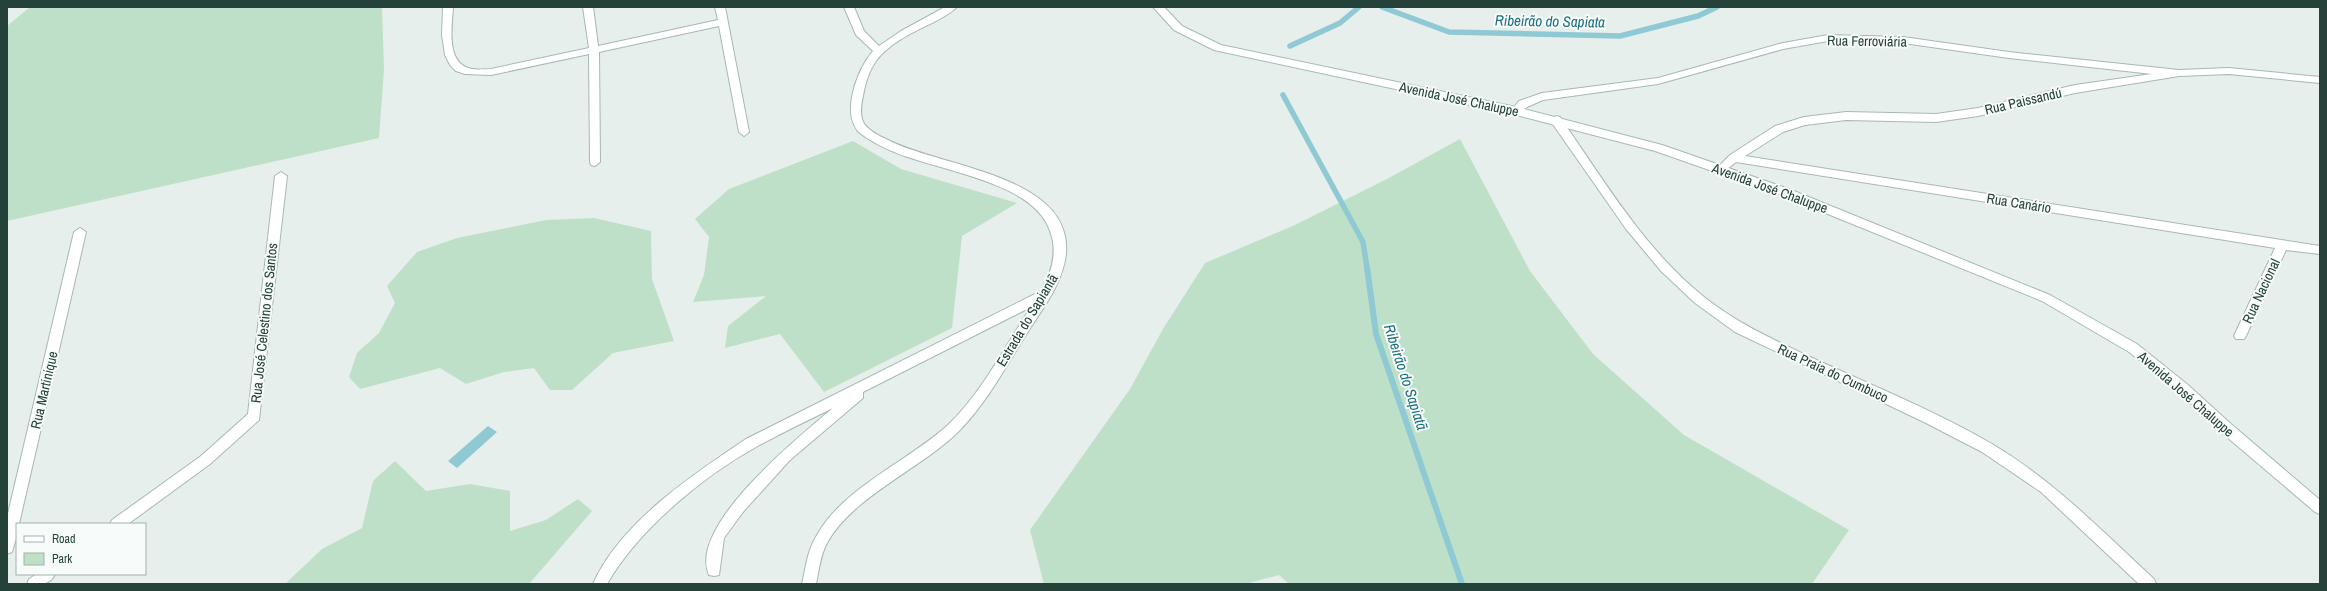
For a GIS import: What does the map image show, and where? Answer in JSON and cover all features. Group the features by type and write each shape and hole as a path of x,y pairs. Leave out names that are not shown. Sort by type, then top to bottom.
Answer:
{"street":[{"path":"448,7 448,53 454,65 468,72 491,72 724,22"},
{"path":"588,7 594,50 595,162"},
{"path":"720,7 744,132"},
{"path":"849,7 856,28 864,40 880,51"},
{"name":"Estrada do Sapiantã","path":"809,584 813,558 824,534 844,510 952,429 974,406 1045,295 1060,264 1060,241 1053,219 1033,197 1012,186 896,150 877,140 860,127 855,107 860,83 873,58 880,51 952,7"},
{"name":"Avenida José Chaluppe","path":"1158,7 1178,28 1218,48 1556,120 1658,148 1722,169 1792,195 2046,298 2133,348 2184,389 2226,428 2320,508"},
{"name":"Rua Ferroviária","path":"1516,111 1523,104 1542,97 1658,82 1783,46 1828,38 1903,40 2009,55 2179,73"},
{"name":"Rua Paissandú","path":"1734,158 1779,129 1804,121 1846,116 1936,118 1978,112 2075,89 2179,73 2229,71 2320,80"},
{"name":"Rua Praia do Cumbuco","path":"1556,120 1630,226 1665,268 1699,300 1739,329 1932,419 1987,448 2046,488 2149,584"},
{"path":"1722,169 1734,158"},
{"name":"Rua Canário","path":"1734,158 1897,185 2213,232 2282,246 2320,250"},
{"name":"Rua José Celestino dos Santos","path":"118,523 209,458 231,440 254,416 281,176"},
{"name":"Rua Martinique","path":"7,548 80,232"},
{"name":"Rua Nacional","path":"2240,336 2282,246"},
{"path":"600,584 625,544 651,515 706,473 751,443 1045,295"},
{"path":"714,570 714,551 718,536 738,508 785,456 874,381"},
{"path":"34,584 47,575"}],"green space":[{"path":"30,7 382,7 384,69 379,138 7,221 7,26"},
{"path":"1460,139 1530,271 1593,354 1684,435 1849,530 1812,584 1289,584 1279,575 1245,584 1044,584 1030,530 1130,389 1163,329 1205,263 1295,225 1387,179"},
{"path":"853,141 901,169 1017,203 962,236 952,328 824,392 780,334 725,348 728,326 766,296 693,302 704,275 709,237 695,219 729,189"},
{"path":"594,218 651,231 652,279 674,341 613,353 572,390 550,390 534,368 504,372 466,384 440,368 360,389 349,377 357,353 379,333 395,303 387,286 417,252 457,238 546,220"},
{"path":"395,461 426,491 470,484 510,491 510,531 546,520 578,499 592,511 529,584 285,584 322,549 362,528 373,481"}],"water":[{"path":"488,426 497,432 457,468 448,461"}],"waterway":[{"name":"Ribeirão do Sapiata","path":"1290,46 1340,23 1359,7"},
{"name":"Ribeirão do Sapiata","path":"1382,7 1449,32 1620,36 1698,16 1717,7"},
{"name":"Ribeirão do Sapiatã","path":"1283,95 1363,242 1367,268"},
{"name":"Ribeirão do Sapiatã","path":"1367,267 1376,334 1462,584"}]}
